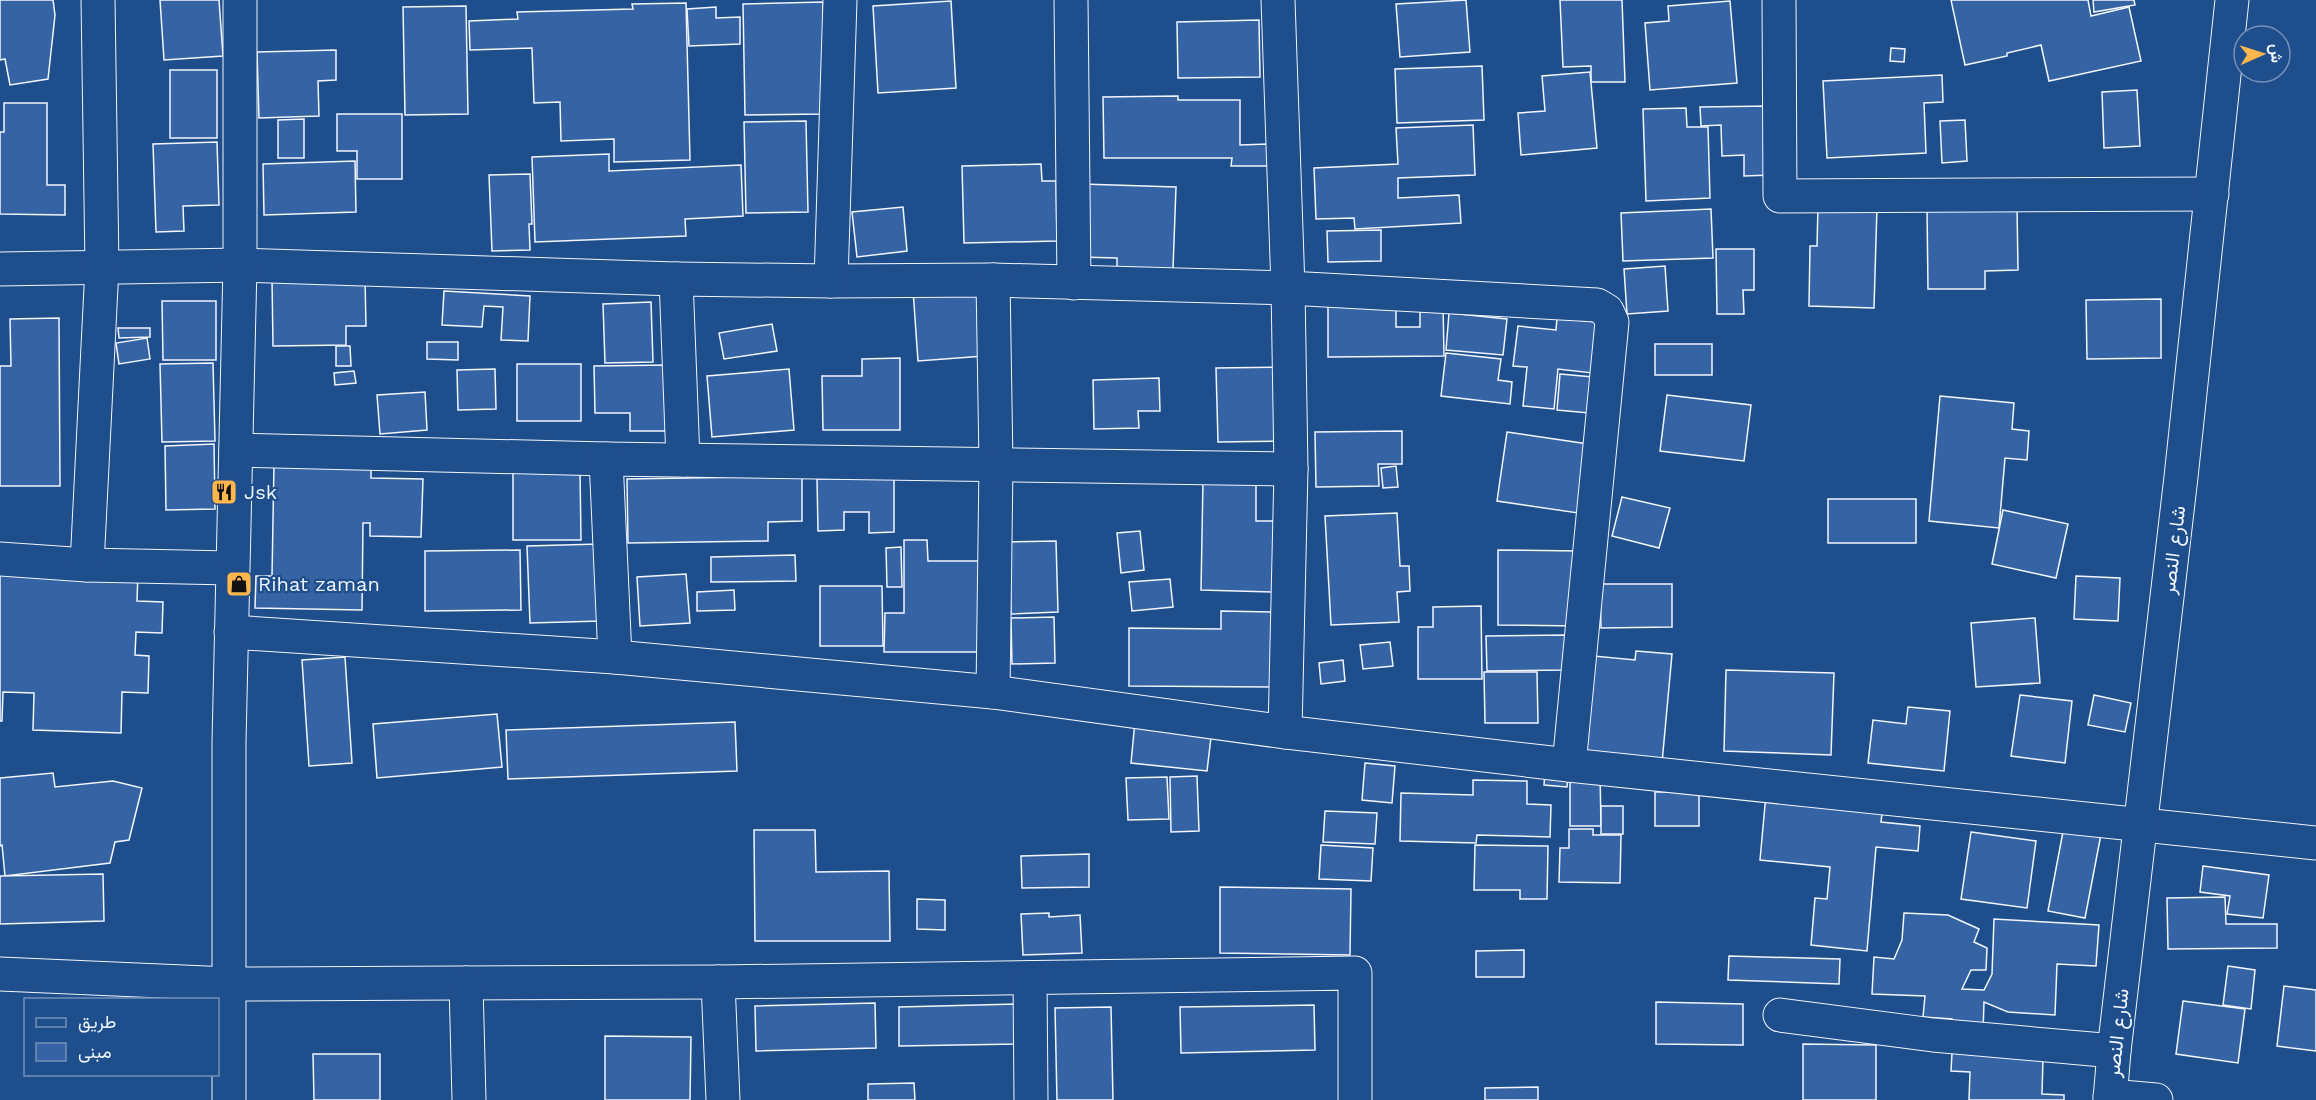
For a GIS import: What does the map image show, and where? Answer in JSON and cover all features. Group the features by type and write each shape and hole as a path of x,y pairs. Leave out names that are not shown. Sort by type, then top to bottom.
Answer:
{"street":[{"path":"87,565 102,267 98,0"},
{"path":"229,1100 228,742 240,265 240,0"},
{"path":"831,281 840,0"},
{"path":"1071,0 1074,283"},
{"path":"1278,0 1288,288 1291,469 1286,732"},
{"path":"1779,0 1780,196 2212,194"},
{"name":"شارع النصر","path":"2110,1098 2181,477 2232,0"},
{"path":"0,268 240,265 676,279 993,280 1288,288 1597,305 1607,311 1612,322 1569,765"},
{"path":"676,279 683,460"},
{"path":"993,280 996,464 993,692"},
{"path":"236,450 606,459 1291,469"},
{"path":"606,459 615,657"},
{"path":"0,559 87,565 231,568"},
{"path":"231,632 615,657 993,692 1286,732 1569,765 2316,843"},
{"path":"0,974 229,984 718,982 1355,973 1355,1100"},
{"path":"1030,978 1031,1100"},
{"path":"718,982 723,1100"},
{"path":"466,983 469,1100"},
{"path":"1780,1015 1933,1035 2114,1051"},
{"path":"2110,1098 2156,1100"}],"building":[{"path":"0,0 53,0 55,15 48,79 10,85 5,59 0,60"},
{"path":"160,0 219,0 223,56 164,60"},
{"path":"1466,0 1470,52 1400,57 1396,4"},
{"path":"1560,0 1622,0 1625,82 1591,82 1591,66 1563,67"},
{"path":"1951,0 2088,0 2091,16 2129,7 2141,61 2049,81 2041,45 2007,53 2007,56 1965,65"},
{"path":"2093,0 2134,0 2135,5 2094,12"},
{"path":"951,1 956,88 878,93 873,6"},
{"path":"1730,1 1737,83 1650,90 1645,23 1669,21 1668,6"},
{"path":"823,2 825,114 745,115 743,4"},
{"path":"686,3 690,160 614,162 614,139 561,141 560,102 534,103 532,48 470,50 469,21 518,19 517,12 633,9 632,4"},
{"path":"466,6 468,114 405,115 403,7"},
{"path":"716,7 716,18 740,17 740,44 689,46 687,9"},
{"path":"1259,20 1260,77 1178,78 1177,22"},
{"path":"1891,48 1905,49 1904,62 1890,61"},
{"path":"336,50 336,80 318,81 319,116 259,118 257,52"},
{"path":"1482,66 1484,120 1397,123 1395,69"},
{"path":"170,70 217,70 217,138 170,138"},
{"path":"1590,72 1597,148 1521,155 1518,113 1545,111 1542,76"},
{"path":"1942,75 1943,102 1924,103 1926,153 1827,158 1823,81"},
{"path":"2137,90 2140,146 2104,148 2102,92"},
{"path":"1178,96 1178,100 1240,100 1240,145 1268,144 1268,166 1231,166 1232,158 1104,158 1103,97"},
{"path":"4,103 47,103 47,185 65,185 65,215 0,214 0,132 4,132"},
{"path":"1769,106 1771,175 1744,176 1744,155 1722,156 1721,125 1701,126 1700,107"},
{"path":"1686,108 1687,127 1708,127 1710,198 1646,201 1643,109"},
{"path":"337,114 402,114 402,179 357,179 357,151 337,151"},
{"path":"304,119 304,158 278,158 278,120"},
{"path":"1965,120 1967,161 1942,163 1940,121"},
{"path":"806,121 808,212 746,213 744,122"},
{"path":"1473,125 1475,175 1398,178 1398,198 1459,195 1461,223 1355,229 1354,218 1316,219 1314,168 1398,164 1396,128"},
{"path":"217,142 219,205 183,206 184,231 156,232 153,144"},
{"path":"609,154 609,171 741,165 743,216 685,219 686,236 535,242 532,157"},
{"path":"355,161 356,212 264,215 263,164"},
{"path":"1041,164 1042,181 1056,181 1057,241 964,243 962,166"},
{"path":"530,174 532,224 529,224 530,250 492,251 489,175"},
{"path":"1082,184 1176,187 1173,269 1117,267 1117,258 1079,257"},
{"path":"1818,206 1877,207 1874,308 1809,306 1810,246 1817,246"},
{"path":"2017,206 2018,270 1985,271 1985,289 1928,289 1927,208"},
{"path":"903,207 907,251 857,257 852,212"},
{"path":"1711,209 1713,258 1623,261 1621,213"},
{"path":"1381,230 1381,261 1328,262 1327,231"},
{"path":"1716,249 1754,249 1754,290 1743,290 1744,314 1717,314"},
{"path":"1665,266 1668,311 1627,314 1624,269"},
{"path":"365,278 366,326 346,326 346,345 273,346 272,280"},
{"path":"979,286 984,356 918,361 913,290"},
{"path":"444,291 530,296 528,341 501,340 503,307 484,306 482,327 442,325"},
{"path":"2161,299 2161,358 2087,359 2086,300"},
{"path":"162,301 216,301 216,360 163,360"},
{"path":"651,302 653,362 605,363 603,304"},
{"path":"1396,302 1396,327 1420,327 1420,302 1443,302 1444,356 1328,357 1328,303"},
{"path":"1449,313 1507,319 1503,355 1446,350"},
{"path":"59,318 60,486 0,486 0,366 11,366 10,319"},
{"path":"1557,318 1606,323 1601,374 1558,369 1554,409 1523,406 1527,367 1513,366 1518,326 1556,330"},
{"path":"772,324 777,351 724,359 719,333"},
{"path":"118,328 150,328 150,337 119,338"},
{"path":"147,338 150,359 119,364 116,343"},
{"path":"427,342 458,342 458,360 427,359"},
{"path":"1655,344 1712,344 1712,375 1655,375"},
{"path":"336,346 350,346 351,366 336,366"},
{"path":"1446,353 1501,359 1498,380 1512,382 1510,404 1441,396"},
{"path":"900,358 900,430 823,430 822,376 862,376 862,359"},
{"path":"213,363 215,441 162,442 160,364"},
{"path":"517,364 581,364 581,421 517,421"},
{"path":"668,365 668,431 630,431 630,413 595,413 594,366"},
{"path":"1281,367 1283,441 1218,442 1216,368"},
{"path":"495,369 496,409 458,410 457,370"},
{"path":"789,369 794,430 712,437 707,376"},
{"path":"354,371 356,383 335,385 334,373"},
{"path":"1560,374 1593,377 1589,413 1557,410"},
{"path":"1159,378 1160,411 1138,411 1139,428 1094,429 1093,380"},
{"path":"425,392 427,430 380,434 377,395"},
{"path":"1667,395 1751,405 1744,461 1660,451"},
{"path":"1940,396 2014,403 2012,429 2029,431 2027,460 2005,458 1999,528 1929,521"},
{"path":"1402,431 1402,464 1378,464 1379,486 1316,487 1315,432"},
{"path":"1507,432 1588,444 1578,513 1497,501"},
{"path":"214,444 215,509 166,510 165,446"},
{"path":"274,463 371,464 371,478 423,479 421,537 370,536 370,523 363,523 362,610 255,608 256,576 272,576"},
{"path":"1396,466 1398,487 1383,488 1381,468"},
{"path":"513,471 580,471 581,540 513,540"},
{"path":"802,476 802,521 768,522 768,541 628,543 627,479"},
{"path":"894,478 894,532 869,533 869,512 844,512 844,530 818,531 817,479"},
{"path":"1203,479 1256,480 1256,521 1274,521 1272,592 1201,590"},
{"path":"1622,497 1670,508 1659,548 1612,536"},
{"path":"1828,499 1916,499 1916,543 1828,543"},
{"path":"2003,510 2068,524 2056,578 1992,564"},
{"path":"1397,513 1400,566 1409,566 1410,591 1397,592 1399,622 1331,625 1325,516"},
{"path":"1140,531 1144,570 1121,573 1117,533"},
{"path":"904,540 927,540 928,561 979,561 979,652 884,652 885,613 904,613"},
{"path":"1056,541 1058,612 1011,614 1009,542"},
{"path":"599,544 601,621 530,623 527,546"},
{"path":"901,547 902,587 887,587 886,548"},
{"path":"520,550 521,610 425,611 425,551"},
{"path":"1498,550 1579,551 1579,626 1498,625"},
{"path":"795,555 796,581 711,582 711,557"},
{"path":"0,569 138,573 137,601 163,602 162,633 136,632 135,655 149,656 148,693 122,692 121,733 33,730 34,693 3,692 2,721 0,721"},
{"path":"686,574 690,623 640,626 637,577"},
{"path":"2076,576 2120,578 2118,621 2074,619"},
{"path":"1170,579 1173,607 1132,611 1129,582"},
{"path":"1600,584 1672,584 1672,627 1601,628"},
{"path":"820,586 882,586 883,646 820,646"},
{"path":"734,590 735,610 697,611 697,592"},
{"path":"1481,606 1482,679 1418,679 1418,627 1433,627 1433,607"},
{"path":"1221,611 1279,612 1278,687 1129,686 1129,628 1221,629"},
{"path":"1054,617 1055,663 1012,664 1011,618"},
{"path":"2035,618 2040,683 1976,687 1971,623"},
{"path":"1566,635 1566,670 1487,671 1486,636"},
{"path":"1390,642 1393,666 1363,669 1360,645"},
{"path":"1636,651 1672,654 1662,763 1576,755 1594,656 1635,660"},
{"path":"345,657 352,763 309,766 302,660"},
{"path":"1343,660 1345,681 1321,684 1319,663"},
{"path":"1726,670 1834,673 1831,755 1724,751"},
{"path":"1484,672 1537,672 1538,723 1485,723"},
{"path":"2020,695 2072,701 2065,763 2011,756"},
{"path":"2094,695 2131,703 2125,732 2088,725"},
{"path":"1908,707 1950,711 1944,771 1868,763 1873,720 1906,724"},
{"path":"497,714 502,767 377,778 373,724"},
{"path":"1135,721 1212,729 1207,771 1131,763"},
{"path":"735,722 737,771 508,779 506,730"},
{"path":"1365,763 1395,766 1392,803 1362,800"},
{"path":"53,773 55,787 113,781 142,788 129,840 115,842 110,863 5,876 2,845 0,846 0,778"},
{"path":"1545,773 1568,774 1567,787 1544,785"},
{"path":"1570,773 1600,773 1601,826 1570,826"},
{"path":"1197,776 1199,831 1171,832 1170,777"},
{"path":"1167,777 1169,819 1128,820 1126,778"},
{"path":"1473,780 1527,781 1527,804 1551,805 1550,837 1477,835 1476,843 1400,841 1401,793 1473,795"},
{"path":"1655,792 1699,792 1699,826 1655,826"},
{"path":"1766,794 1883,805 1881,822 1920,826 1918,851 1876,847 1867,951 1811,945 1815,898 1827,899 1830,867 1760,860"},
{"path":"1601,806 1623,806 1623,834 1601,834"},
{"path":"1325,811 1377,813 1375,844 1323,842"},
{"path":"2065,821 2102,829 2085,918 2048,911"},
{"path":"1569,829 1593,829 1593,835 1621,835 1620,883 1559,882 1560,848 1569,848"},
{"path":"754,830 815,830 816,872 889,871 890,941 755,941"},
{"path":"1971,832 2036,841 2027,908 1961,899"},
{"path":"1321,845 1373,848 1371,881 1319,879"},
{"path":"1475,845 1548,846 1547,899 1520,899 1520,890 1474,890"},
{"path":"1089,854 1089,887 1022,888 1021,856"},
{"path":"2203,866 2269,875 2263,918 2227,914 2230,896 2200,892"},
{"path":"103,874 104,921 0,924 0,876"},
{"path":"1220,887 1351,889 1350,955 1220,953"},
{"path":"2225,897 2226,924 2277,924 2277,948 2168,949 2167,898"},
{"path":"917,899 945,900 945,930 917,929"},
{"path":"1049,913 1049,917 1080,915 1082,953 1023,955 1021,914"},
{"path":"1904,913 1948,915 1979,929 1974,942 1987,948 1986,970 1971,970 1962,989 1984,990 1992,974 1994,919 2099,925 2096,966 2057,964 2055,1015 2008,1012 1984,1002 1983,1032 1951,1031 1952,1019 1923,1017 1925,996 1872,994 1874,957 1894,959 1902,940"},
{"path":"1524,950 1524,977 1476,977 1476,951"},
{"path":"1729,956 1840,959 1839,984 1728,980"},
{"path":"2228,966 2255,970 2251,1009 2223,1005"},
{"path":"2284,986 2316,990 2316,1051 2277,1046"},
{"path":"2183,1001 2245,1009 2238,1063 2176,1054"},
{"path":"1656,1002 1743,1004 1743,1045 1656,1044"},
{"path":"875,1003 876,1048 756,1051 755,1006"},
{"path":"1017,1004 1018,1044 899,1046 899,1007"},
{"path":"1314,1005 1315,1050 1181,1053 1180,1007"},
{"path":"1111,1007 1113,1100 1057,1100 1055,1008"},
{"path":"605,1036 691,1037 690,1100 605,1100"},
{"path":"1803,1044 1876,1045 1876,1100 1803,1100"},
{"path":"1952,1053 2043,1058 2042,1094 2064,1095 2064,1100 1969,1100 1970,1072 1951,1071"},
{"path":"313,1054 380,1054 380,1100 314,1100"},
{"path":"914,1083 915,1100 868,1100 868,1084"},
{"path":"1538,1087 1538,1100 1485,1100 1485,1088"}],"place":[{"name":"Jsk","path":"224,492"},
{"name":"Rihat zaman","path":"239,584"}]}
